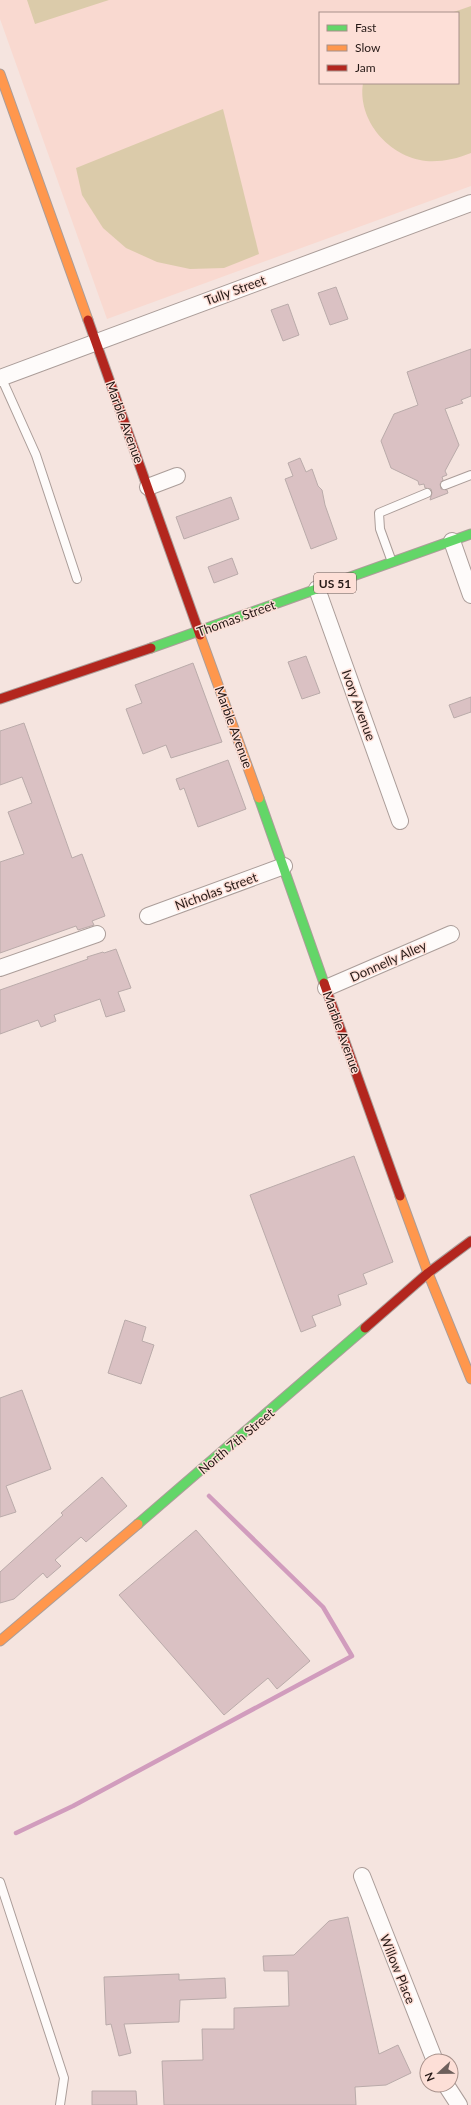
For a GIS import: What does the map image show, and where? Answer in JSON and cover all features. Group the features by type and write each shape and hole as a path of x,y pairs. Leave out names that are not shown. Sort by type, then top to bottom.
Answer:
{"street":[{"name":"Marble Avenue","path":"0,74 284,866 428,1273 471,1378"},
{"name":"Tully Street","path":"1,378 96,341 471,203"},
{"path":"148,487 177,476"},
{"name":"Thomas Street","path":"0,699 199,632 471,534"},
{"path":"452,541 471,595"},
{"name":"Ivory Avenue","path":"318,589 400,821"},
{"name":"Nicholas Street","path":"148,916 284,866"},
{"path":"0,968 97,934"},
{"name":"Donnelly Alley","path":"326,988 451,934"},
{"name":"North 7th Street","path":"0,1641 297,1389 428,1273 471,1241"},
{"name":"Willow Place","path":"362,1876 432,2053"},
{"path":"451,2093 458,2105"}],"lane":[{"path":"1,378 36,455 77,579"},
{"path":"445,485 471,475"},
{"path":"392,563 380,529 379,513 427,493"},
{"path":"0,1882 64,2078 60,2105"}],"shaded area":[{"path":"0,0 471,0 471,186 107,319 0,19"},
{"path":"27,0 109,0 35,24"},
{"path":"471,6 471,153 438,161 426,161 412,158 388,144 378,134 365,110 362,97 363,84 459,84 459,12 454,12"},
{"path":"223,109 259,254 224,268 190,269 157,262 126,248 103,228 82,195 76,168"}],"building":[{"path":"336,287 348,319 330,325 318,293"},
{"path":"288,304 299,335 283,341 271,310"},
{"path":"471,349 471,396 461,400 463,403 445,409 459,445 445,471 447,475 442,477 443,480 440,484 441,489 447,490 448,493 430,500 432,493 431,489 425,488 424,484 419,485 418,481 391,468 381,441 394,414 418,405 407,372"},
{"path":"300,458 306,472 312,469 318,486 322,490 325,505 337,539 311,549 285,479 293,476 288,463"},
{"path":"231,497 239,519 184,539 176,517"},
{"path":"232,558 238,574 214,583 208,567"},
{"path":"306,656 320,693 302,699 288,662"},
{"path":"193,663 222,742 171,758 166,745 143,754 126,709 142,703 135,685"},
{"path":"471,697 471,712 454,718 449,705"},
{"path":"24,723 72,858 82,854 105,916 92,921 94,925 78,930 76,926 0,953 0,862 24,854 8,812 32,803 22,777 0,785 0,731"},
{"path":"228,760 246,809 198,827 184,788 180,790 176,779"},
{"path":"116,949 131,988 118,992 125,1011 106,1017 100,999 54,1015 56,1021 41,1027 38,1020 0,1034 0,990 88,959 87,957"},
{"path":"354,1156 393,1262 363,1274 367,1284 338,1295 341,1305 312,1316 316,1326 301,1332 250,1195"},
{"path":"125,1320 146,1327 142,1341 154,1345 141,1384 108,1373"},
{"path":"22,1390 51,1469 6,1486 16,1512 0,1517 0,1398"},
{"path":"102,1477 127,1506 86,1542 81,1537 55,1560 61,1566 47,1578 43,1573 14,1599 0,1603 0,1572 63,1515 61,1513"},
{"path":"196,1530 310,1661 277,1689 268,1678 224,1715 119,1595"},
{"path":"348,1917 379,2054 398,2045 411,2073 386,2085 355,2087 356,2105 164,2105 162,2061 203,2060 202,2029 234,2029 234,2008 289,2006 288,1971 264,1971 263,1956 294,1955 329,1921"},
{"path":"179,1974 179,1980 225,1978 226,1998 180,2000 179,2022 124,2024 131,2053 119,2056 111,2024 106,2025 104,1977"},
{"path":"92,2091 136,2091 137,2105 92,2105"}],"waterway":[{"path":"16,1833 73,1806 352,1656 323,1607 209,1496"}],"traffic: fast":[{"path":"151,648 471,534"},
{"path":"259,798 324,983"},
{"path":"138,1524 365,1328"}],"traffic: slow":[{"path":"0,74 88,320"},
{"path":"200,635 259,798"},
{"path":"400,1196 428,1273 471,1379"},
{"path":"0,1641 138,1524"}],"traffic: jam":[{"path":"88,320 200,635"},
{"path":"0,699 151,648"},
{"path":"324,983 400,1196"},
{"path":"365,1328 428,1273 471,1241"}]}
